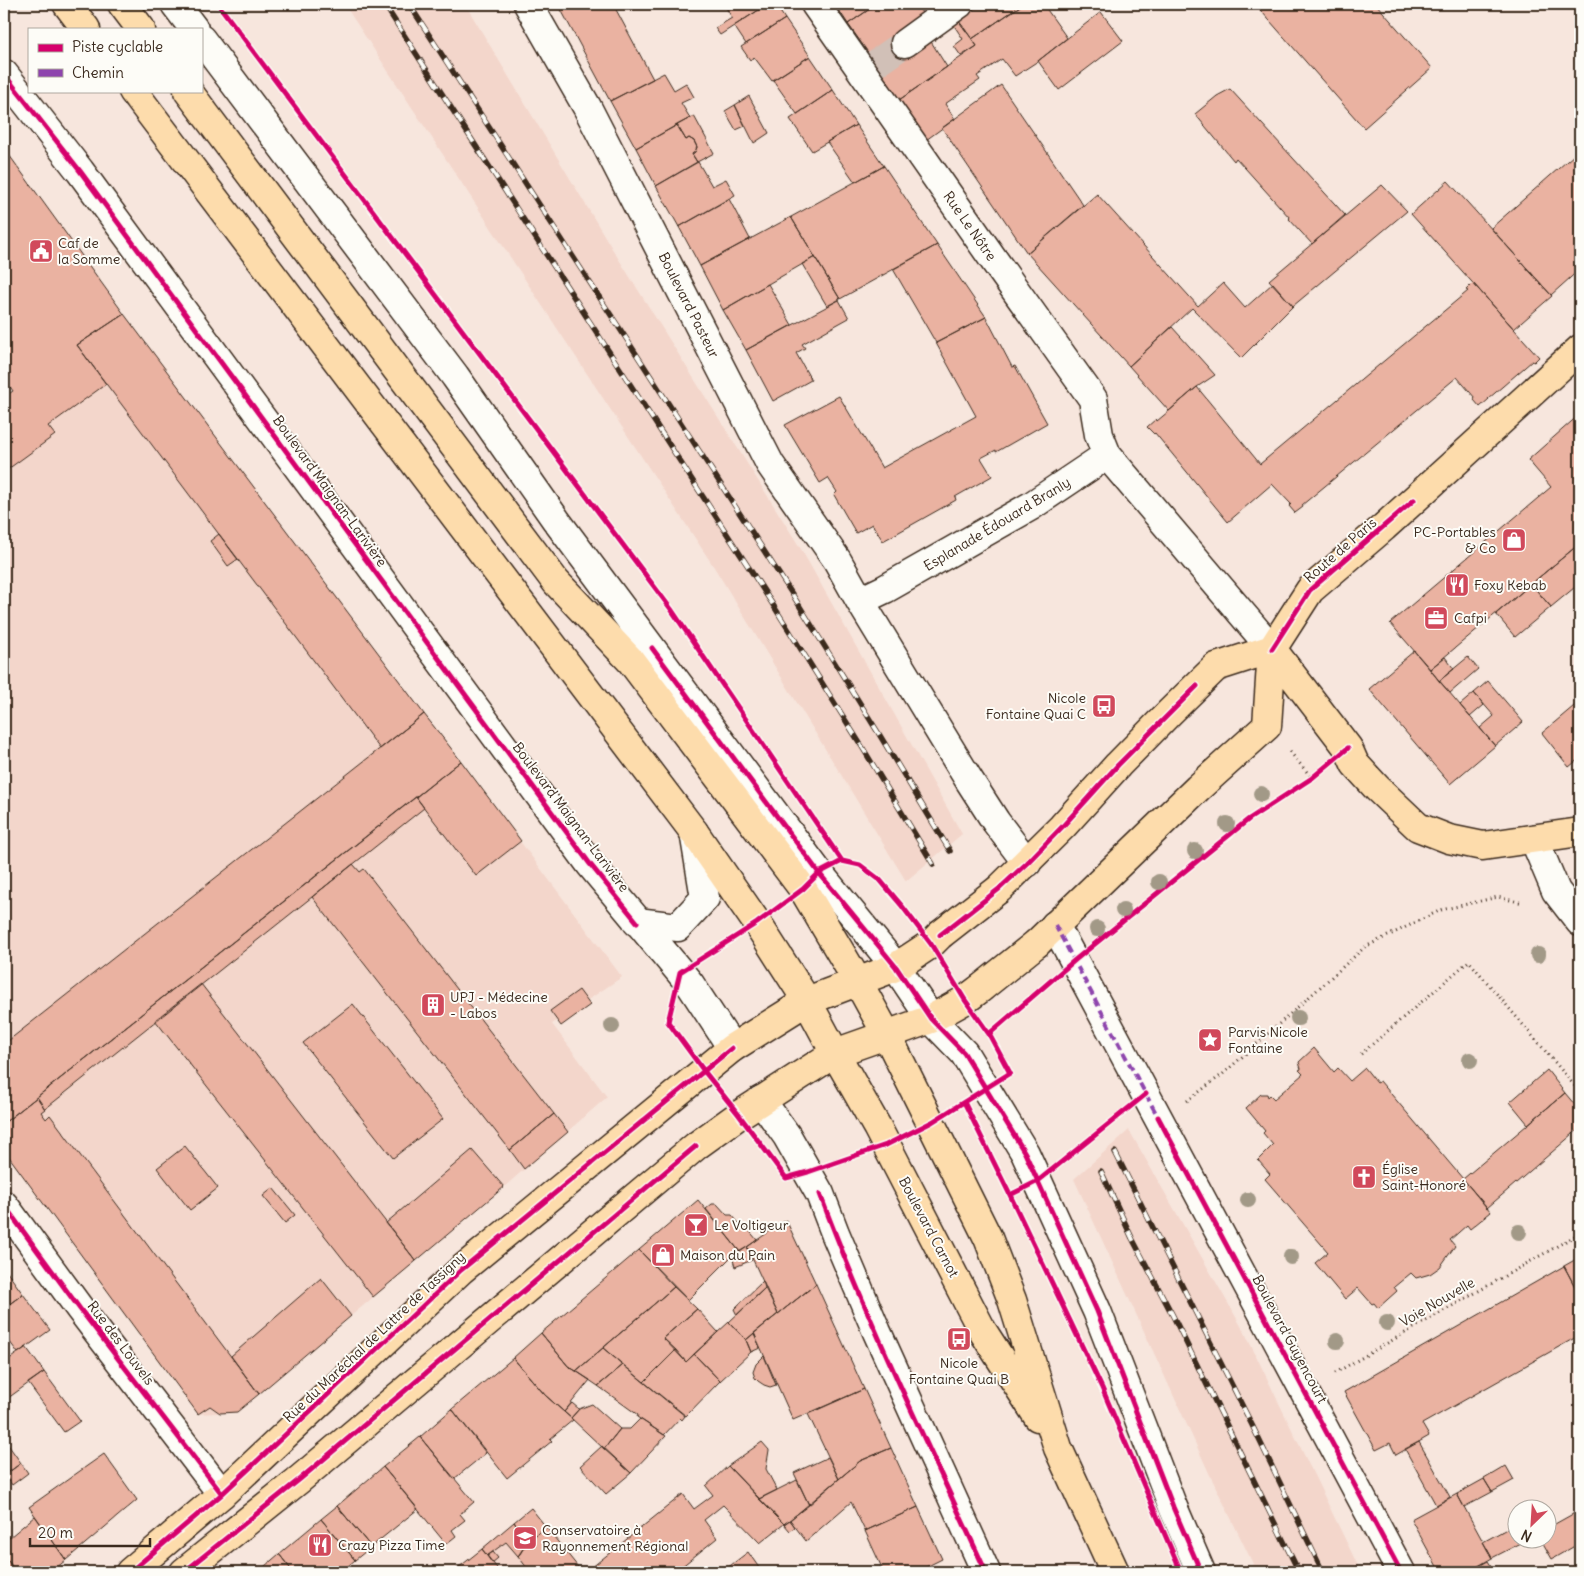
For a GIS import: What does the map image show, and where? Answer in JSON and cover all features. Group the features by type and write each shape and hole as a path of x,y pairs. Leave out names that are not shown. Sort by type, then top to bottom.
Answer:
{"main road":[{"path":"67,4 85,28"},
{"path":"122,4 140,28"},
{"path":"134,92 694,832 757,922 807,1001"},
{"path":"189,92 556,582 631,661 803,889 858,982"},
{"name":"Route de Paris","path":"1272,649 1310,590 1384,527 1580,348"},
{"path":"896,968 931,944 999,889 1027,863 1124,758 1216,668 1272,649"},
{"path":"1272,649 1348,748 1355,764 1418,827 1449,839 1483,846 1580,832"},
{"path":"184,1572 300,1479 696,1146 761,1100 835,1054 931,1019 965,1000 1046,934 1198,788 1268,726 1272,649"},
{"name":"Rue du Maréchal de Lattre de Tassigny","path":"130,1572 222,1494 461,1270 732,1048 807,1001 896,968"},
{"name":"Boulevard Carnot","path":"858,982 887,1035 988,1238 1012,1300 1058,1448 1115,1572"},
{"name":"Boulevard Carnot","path":"807,1001 835,1054 878,1127 982,1330 1058,1448"}],"street":[{"path":"175,4 193,28"},
{"name":"Boulevard Pasteur","path":"528,4 587,108 770,464 838,560 860,601"},
{"name":"Rue Le Nôtre","path":"815,4 869,68 990,255 1093,399 1099,435 1107,455"},
{"path":"905,43 959,4"},
{"path":"202,40 455,376 556,520 819,873 896,968 931,1019 964,1053 1025,1153 1097,1311 1172,1507 1201,1572"},
{"name":"Boulevard Maignan-Larivière","path":"4,74 86,179 590,864 690,984 732,1048"},
{"path":"1107,455 1272,649"},
{"name":"Esplanade Édouard Branly","path":"860,601 885,589 1031,506 1107,455"},
{"path":"860,601 969,780 996,822 1027,863"},
{"path":"637,922 678,927 705,898 694,832"},
{"path":"1534,838 1556,891 1580,922"},
{"name":"Boulevard Guyencourt","path":"1046,934 1158,1117 1401,1572"},
{"path":"761,1100 787,1136 820,1194 877,1332 986,1572"},
{"name":"Rue des Louvels","path":"4,1205 222,1494"}],"path":[{"path":"1158,1117 1190,1100 1223,1074 1365,947 1441,910 1498,897 1521,904 1556,891"},
{"path":"1361,1054 1469,962 1580,1092"}],"shaded area":[{"path":"344,4 465,4 613,250 801,549 962,834 906,881 714,567"},
{"path":"149,347 622,977 552,1024 607,1097 504,1187 237,1412 198,1414 4,1150 4,458"},
{"path":"1129,1130 1245,1333 1361,1572 1257,1572 1210,1475 1074,1179"},
{"name":"Conservatoire à Rayonnement Régional","path":"531,1508 582,1572 453,1572"}],"building":[{"path":"558,4 613,4 653,79 610,101"},
{"path":"724,4 768,4 720,35 715,28 732,18"},
{"path":"768,4 775,4 785,19 746,44 734,26"},
{"path":"835,4 877,4 848,24"},
{"path":"877,4 916,4 927,20 872,58 848,24"},
{"path":"981,4 1023,4 972,39 958,20"},
{"path":"1023,4 1043,4 1067,38 1015,76 1002,59 977,76 980,80 945,104 955,119 926,140 899,100 977,46 972,39"},
{"path":"1255,4 1376,4 1432,68 1364,128"},
{"path":"1101,12 1123,41 1059,90 1038,61"},
{"path":"785,19 810,56 772,81 754,57 750,60 741,47"},
{"path":"958,20 977,46 961,56 954,46 963,39 953,24"},
{"path":"902,38 930,40 947,67 899,100 872,58"},
{"path":"810,56 833,90 797,114 773,80"},
{"path":"664,73 674,90 686,83 694,97 681,103 690,118 636,148 610,101"},
{"path":"1001,85 1083,205 1027,253 942,128"},
{"path":"1230,89 1345,215 1312,244 1236,158 1234,161 1195,114 1217,96"},
{"path":"833,90 856,125 812,151 790,119"},
{"path":"749,96 769,133 754,143 735,105"},
{"path":"735,105 745,126 736,130 725,111"},
{"path":"694,116 714,153 697,162 692,154 697,147 694,141 689,138 686,140 677,125"},
{"path":"677,125 686,140 689,138 694,141 697,147 692,154 697,162 656,186 636,148"},
{"path":"856,125 884,166 855,182 827,142"},
{"name":"Caf de la Somme","path":"4,148 124,314 77,345 106,384 48,426 55,435 4,472 4,397 13,391 4,378"},
{"path":"1575,154 1580,160 1580,269 1551,295 1491,228"},
{"path":"698,162 712,186 726,179 735,195 679,227 656,186"},
{"path":"884,166 937,245 840,299 791,217"},
{"path":"1448,181 1552,296 1514,329 1411,214"},
{"path":"1382,185 1407,211 1293,306 1269,280"},
{"path":"1097,194 1198,306 1223,283 1245,308 1273,283 1293,306 1241,358 1192,308 1129,366 1027,253"},
{"path":"729,199 750,239 700,266 679,227"},
{"path":"791,217 815,257 723,310 700,266"},
{"path":"937,245 986,317 936,343 893,269"},
{"path":"815,257 840,299 827,306 802,264"},
{"path":"1473,283 1539,357 1480,407 1474,400 1475,398 1457,377 1302,505 1303,507 1295,513 1289,506 1291,504 1272,484 1228,522 1155,433 1147,427 1156,419 1157,421 1197,387 1260,464 1468,291 1466,290"},
{"path":"768,284 792,325 746,350 723,310"},
{"path":"839,300 849,318 802,344 805,348 796,353 811,380 773,401 746,350"},
{"path":"124,314 424,714 380,749 77,345"},
{"path":"986,317 1012,367 1015,366 1047,423 996,452 996,450 981,458 992,476 955,497 956,500 883,541 872,524 856,533 834,495 837,492 828,478 820,483 785,425 839,396 882,468 976,416 936,343"},
{"path":"1172,327 1215,375 1197,387 1169,411 1129,366"},
{"path":"1580,414 1580,543 1430,669 1390,623 1551,487 1528,460"},
{"path":"219,534 238,559 228,566 210,541"},
{"path":"1578,545 1580,547 1580,583 1551,607 1531,584"},
{"path":"1531,584 1551,607 1515,637 1496,614"},
{"path":"1414,651 1495,746 1450,784 1369,689"},
{"path":"1445,657 1454,669 1439,681 1430,669"},
{"path":"1468,657 1478,669 1450,693 1439,681"},
{"path":"1488,681 1523,722 1495,746 1480,728 1494,716 1474,693"},
{"path":"1474,693 1484,705 1470,717 1460,705"},
{"path":"1580,701 1580,758 1569,767 1542,733"},
{"path":"424,714 461,761 4,1123 4,1044"},
{"path":"461,761 521,841 476,876 416,797"},
{"path":"416,797 424,808 45,1109 37,1097"},
{"name":"UPJ - Médecine - Labos","path":"353,864 360,872 364,869 554,1114 510,1150 312,897"},
{"path":"201,984 416,1261 373,1297 155,1020"},
{"path":"579,990 590,1005 561,1026 550,1011"},
{"path":"353,1004 443,1119 393,1158 303,1043"},
{"name":"Église Saint-Honoré","path":"1314,1048 1334,1072 1338,1068 1350,1081 1365,1068 1377,1083 1380,1081 1491,1212 1470,1229 1467,1225 1450,1240 1455,1246 1440,1267 1430,1274 1416,1278 1411,1273 1394,1287 1397,1291 1378,1308 1358,1288 1345,1299 1315,1263 1328,1252 1265,1179 1270,1174 1258,1160 1273,1145 1263,1133 1265,1131 1246,1108 1261,1094 1267,1094 1268,1097 1270,1095 1274,1099 1303,1074 1299,1070 1301,1069 1299,1062"},
{"path":"1547,1070 1565,1093 1528,1124 1510,1102"},
{"path":"1565,1093 1580,1111 1580,1128 1487,1208 1463,1179"},
{"path":"37,1097 45,1109 41,1112 46,1119 50,1115 259,1394 237,1412 220,1413 210,1406 198,1414 4,1150 4,1123"},
{"path":"554,1114 568,1132 524,1169 510,1150"},
{"path":"185,1146 218,1188 190,1210 157,1168"},
{"path":"472,1150 504,1187 416,1261 386,1223"},
{"path":"273,1188 295,1215 285,1223 263,1196"},
{"path":"698,1200 740,1252 732,1256 688,1300 639,1250"},
{"path":"712,1204 717,1204 727,1215 732,1215 757,1240 740,1252 706,1209"},
{"path":"786,1220 816,1284 778,1314 747,1247"},
{"path":"747,1247 752,1260 735,1267 732,1256"},
{"path":"639,1250 674,1287 576,1371 568,1366 541,1333"},
{"path":"1580,1257 1580,1296 1564,1266"},
{"path":"1564,1266 1580,1296 1580,1335 1422,1424 1429,1436 1396,1455 1390,1443 1376,1450 1344,1392"},
{"path":"4,1268 23,1294 4,1308"},
{"path":"321,1278 351,1316 259,1394 231,1356"},
{"path":"763,1281 765,1288 737,1315 734,1309"},
{"path":"816,1284 864,1389 793,1420 754,1333"},
{"path":"674,1287 697,1309 663,1338 676,1350 644,1382 603,1348"},
{"path":"765,1288 778,1314 746,1340 729,1322"},
{"path":"23,1294 50,1330 18,1353 4,1334 4,1308"},
{"path":"697,1309 718,1332 686,1362 663,1338"},
{"path":"729,1322 746,1340 751,1352 720,1381 694,1354"},
{"path":"541,1333 568,1366 590,1380 564,1412 545,1395 513,1358"},
{"path":"754,1333 760,1348 751,1352 746,1340"},
{"path":"26,1347 44,1372 4,1401 4,1363"},
{"path":"603,1348 623,1365 598,1386 576,1371"},
{"path":"676,1350 686,1362 694,1354 720,1381 686,1416 644,1382"},
{"path":"764,1356 776,1385 770,1387 758,1381 753,1372 756,1364"},
{"path":"513,1358 545,1395 573,1420 550,1439 552,1441 507,1478 452,1409"},
{"path":"623,1365 685,1416 682,1420 680,1418 664,1435 637,1417 638,1415 598,1386"},
{"path":"44,1372 80,1421 64,1432 28,1383"},
{"path":"864,1389 891,1448 860,1461 839,1479 808,1414"},
{"path":"572,1403 579,1409 571,1418 564,1412"},
{"path":"592,1404 620,1429 604,1449 571,1418 579,1409"},
{"path":"452,1409 486,1453 454,1479 420,1437"},
{"path":"640,1419 666,1436 631,1473 604,1449 620,1429 630,1429"},
{"path":"420,1437 474,1502 460,1514 465,1520 452,1530 456,1536 446,1544 383,1467"},
{"path":"4,1439 21,1463 5,1475 4,1473"},
{"path":"762,1442 769,1450 766,1469 777,1490 759,1499 728,1466"},
{"path":"1419,1442 1450,1497 1436,1505 1405,1449"},
{"path":"602,1446 631,1473 606,1494 580,1466"},
{"path":"891,1448 918,1507 865,1531 851,1502 806,1541 790,1520 860,1461"},
{"path":"104,1454 137,1500 66,1560 29,1507"},
{"path":"828,1457 839,1479 809,1505 794,1473"},
{"path":"21,1463 28,1473 12,1485 5,1475"},
{"path":"728,1466 784,1524 760,1543 723,1505 704,1520 717,1538 675,1572 586,1572 683,1494 694,1509 713,1495 706,1486"},
{"path":"1506,1466 1514,1480 1492,1492 1484,1479"},
{"path":"383,1467 418,1509 371,1547 337,1506"},
{"path":"1484,1479 1492,1492 1464,1507 1457,1494"},
{"path":"797,1480 809,1505 784,1524 759,1499"},
{"path":"1457,1494 1492,1558 1468,1572 1440,1572 1411,1519"},
{"path":"337,1506 371,1547 355,1560 321,1519"},
{"path":"918,1507 942,1559 922,1569 924,1572 875,1572 882,1568 865,1531"},
{"path":"531,1508 546,1527 528,1541 514,1522"},
{"path":"1580,1510 1580,1543 1552,1559 1546,1548 1556,1548 1556,1523"},
{"path":"35,1516 66,1560 51,1572 16,1572 4,1555 4,1542"},
{"path":"321,1519 355,1560 341,1572 293,1572 279,1554"},
{"path":"790,1520 795,1527 790,1531 784,1524"},
{"path":"514,1522 528,1541 520,1554 518,1556 506,1542 487,1556 482,1549"},
{"path":"546,1527 582,1572 530,1572 518,1556 528,1541"},
{"path":"1506,1529 1506,1548 1511,1548 1492,1558 1483,1542"},
{"path":"482,1549 500,1572 453,1572 463,1564"},
{"path":"493,1552 498,1558 492,1563 487,1556"},
{"path":"748,1552 762,1572 722,1572"},
{"path":"279,1554 293,1572 258,1572"},
{"path":"4,1555 16,1572 4,1572"},
{"path":"1488,1561 1495,1572 1468,1572"}],"tunnel":[{"path":"875,64 905,43"}],"railway":[{"path":"384,4 775,608 933,864"},
{"path":"409,4 794,597 950,851"},
{"path":"1115,1152 1253,1427 1323,1572"},
{"path":"1101,1171 1132,1238 1172,1314 1299,1572"}],"marked path":[{"path":"1055,925 1158,1117"}],"cycle path":[{"path":"218,4 671,609 842,861"},
{"path":"4,74 80,171 590,864 637,922"},
{"path":"1272,649 1310,590 1414,500"},
{"path":"652,648 819,873 896,967 931,1019 964,1053 1025,1153 1097,1311 1173,1507 1201,1572"},
{"path":"940,935 999,889 1027,863 1118,765 1197,686"},
{"path":"989,1034 1075,960 1249,819 1312,778 1348,748"},
{"path":"842,861 860,865 880,880 902,906 931,944 965,1000 989,1034 1010,1073 932,1122 886,1145 786,1178 668,1022 680,972 757,923 803,889 819,873 842,861"},
{"path":"130,1572 222,1494 461,1270 732,1048"},
{"path":"1146,1094 1038,1181 1010,1195 1102,1388 1181,1572"},
{"path":"964,1102 1010,1195"},
{"path":"1158,1117 1401,1572"},
{"path":"184,1572 300,1479 696,1146"},
{"path":"820,1194 858,1290 986,1572"},
{"path":"4,1205 80,1309 222,1494"}],"place":[{"name":"Caf de la Somme","path":"41,251"},
{"name":"PC-Portables & Co","path":"1514,540"},
{"name":"Foxy Kebab","path":"1457,585"},
{"name":"Cafpi","path":"1436,618"},
{"name":"Nicole Fontaine Quai C","path":"1104,706"},
{"name":"UPJ - Médecine - Labos","path":"433,1005"},
{"name":"Parvis Nicole Fontaine","path":"1210,1040"},
{"name":"Église Saint-Honoré","path":"1364,1177"},
{"name":"Le Voltigeur","path":"696,1225"},
{"name":"Maison du Pain","path":"663,1255"},
{"name":"Nicole Fontaine Quai B","path":"959,1339"},
{"name":"Conservatoire à Rayonnement Régional","path":"525,1538"},
{"name":"Crazy Pizza Time","path":"320,1545"}]}
